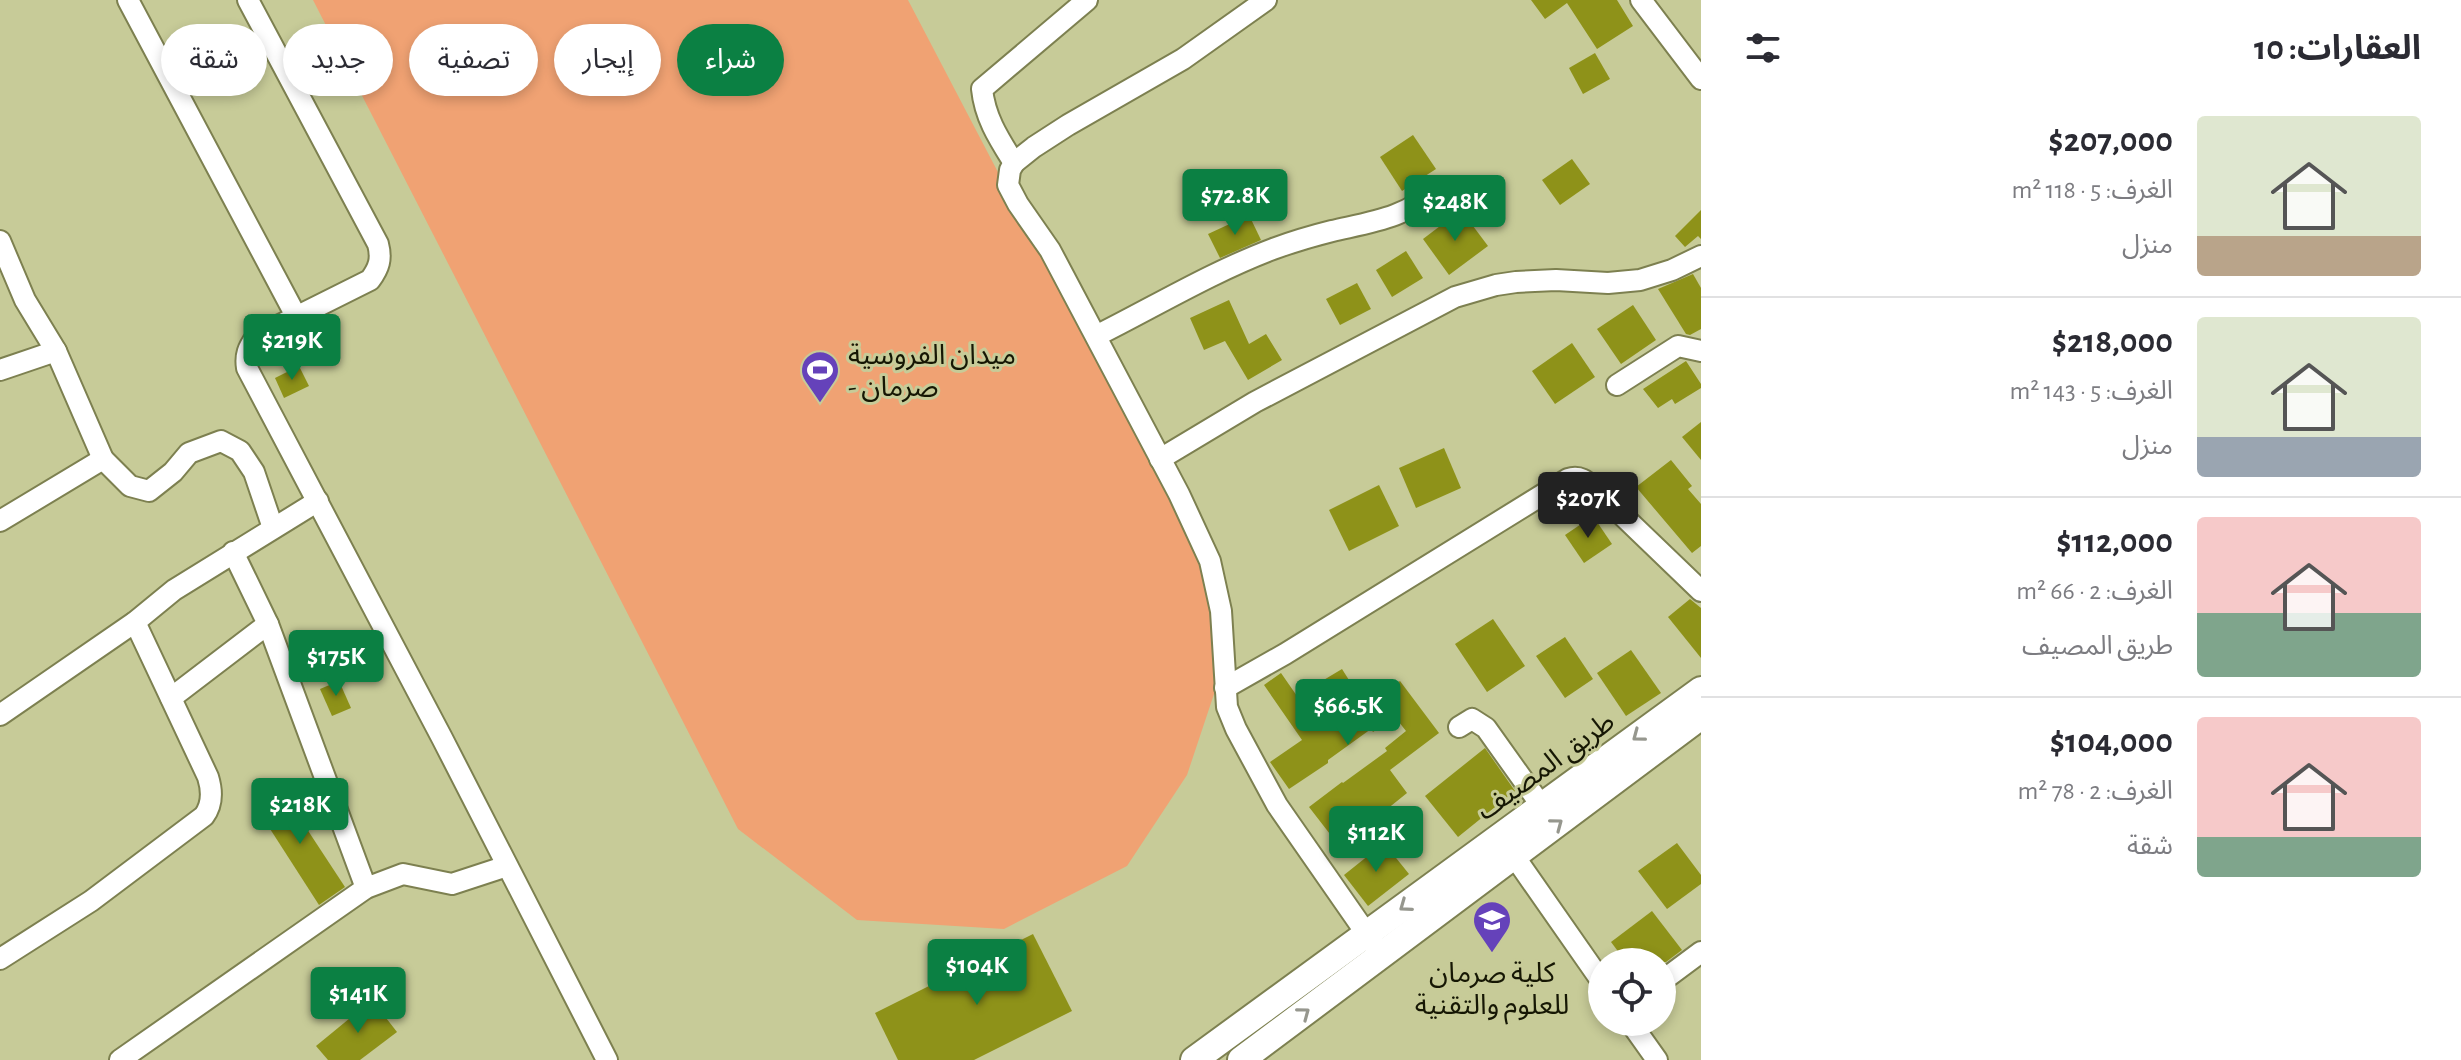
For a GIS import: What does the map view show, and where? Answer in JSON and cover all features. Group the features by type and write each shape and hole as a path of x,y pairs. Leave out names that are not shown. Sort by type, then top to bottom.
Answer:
{"main road":[{"name":"طريق المصيف","path":"1194,1060 1701,690"},
{"name":"طريق المصيف","path":"1241,1060 1701,716"}],"street":[{"path":"128,0 296,316"},
{"path":"248,0 378,244 380,254 377,270 370,280 256,337 248,347 245,358 247,368 607,1060"},
{"path":"1014,163 992,126 984,107 982,89 1087,0"},
{"path":"1266,0 1183,59 1068,125 1014,163 1008,177 1012,193 1050,250 1210,561 1221,611 1227,707 1236,729 1269,791 1382,955"},
{"path":"1641,0 1697,67"},
{"path":"1096,336 1271,250 1310,237 1382,221 1427,199 1438,188"},
{"path":"0,241 25,300 56,351 103,459 130,486 149,491 173,472 189,453 221,441 240,451 254,472 273,528"},
{"path":"1160,459 1269,394 1455,297 1496,285 1526,281 1608,283 1640,280 1672,270 1701,256"},
{"path":"1617,385 1678,346 1701,351"},
{"path":"0,370 56,351"},
{"path":"0,521 103,459"},
{"path":"1225,688 1575,477 1596,490 1701,591"},
{"path":"0,715 135,622 174,590 318,501"},
{"path":"233,552 268,624 366,888"},
{"path":"0,959 91,901 204,816 209,809 212,790 208,777 135,622"},
{"path":"171,698 268,624"},
{"path":"1459,727 1472,719 1486,728 1543,808"},
{"path":"1514,856 1588,962"},
{"path":"120,1060 366,888 403,874 452,884 507,866"},
{"path":"1676,971 1701,952"},
{"path":"1640,1036 1657,1060"}],"shaded area":[{"name":"ميدان الفروسية - صرمان","path":"313,0 908,0 1197,553 1212,604 1216,688 1187,775 1127,866 1004,929 857,920 738,829 362,96 393,96 393,24 325,24"}],"building":[{"path":"1531,0 1617,0 1633,26 1597,49 1567,3 1545,19"},
{"path":"1595,53 1610,79 1583,94 1569,68"},
{"path":"1413,135 1436,169 1402,191 1380,157"},
{"path":"1572,159 1590,184 1560,205 1542,180"},
{"path":"1461,210 1488,246 1449,275 1423,239"},
{"path":"1701,210 1701,239 1698,236 1685,247 1675,236"},
{"path":"1249,215 1261,240 1220,258 1208,234"},
{"path":"1406,251 1423,278 1392,297 1376,270"},
{"path":"1693,274 1701,288 1701,329 1690,335 1686,334 1658,289"},
{"path":"1357,283 1371,309 1340,325 1326,299"},
{"path":"1229,300 1249,344 1266,334 1282,360 1248,380 1225,341 1204,350 1190,318"},
{"path":"1633,305 1656,340 1621,364 1597,329"},
{"path":"1572,343 1595,377 1555,404 1532,371"},
{"path":"1686,361 1701,388 1675,404 1672,399 1658,408 1643,389"},
{"path":"299,366 309,386 284,398 275,378"},
{"path":"1701,422 1701,460 1682,437"},
{"path":"1444,448 1461,488 1416,508 1399,468"},
{"path":"1671,460 1692,486 1688,489 1701,504 1701,546 1692,553 1636,487"},
{"path":"1379,485 1399,526 1349,551 1329,510"},
{"path":"1593,516 1612,544 1584,563 1565,535"},
{"path":"1690,599 1701,608 1701,658 1668,617"},
{"path":"1493,619 1525,666 1487,692 1455,644"},
{"path":"1565,637 1593,679 1565,698 1536,656"},
{"path":"1631,650 1661,693 1626,716 1597,673"},
{"path":"1342,669 1366,707 1400,681 1439,733 1390,770 1407,793 1340,847 1309,807 1387,751 1385,748 1406,731 1395,717 1373,732 1371,729 1289,789 1270,762 1302,740 1264,685 1281,673 1297,696"},
{"path":"339,681 351,708 332,716 320,689"},
{"path":"1485,748 1515,791 1458,837 1425,796"},
{"path":"280,788 345,887 319,905 254,804"},
{"path":"1384,843 1409,874 1368,906 1344,875"},
{"path":"1677,843 1701,875 1701,884 1667,909 1638,871"},
{"path":"1652,911 1682,950 1676,954 1676,948 1616,948 1611,942"},
{"path":"1033,934 1072,1011 974,1060 898,1060 875,1013"},
{"path":"372,1000 397,1032 360,1060 328,1060 316,1046"}],"place":[{"name":"ميدان الفروسية - صرمان","path":"820,404"},
{"name":"كلية صرمان للعلوم والتقنية","path":"1492,954"}]}
